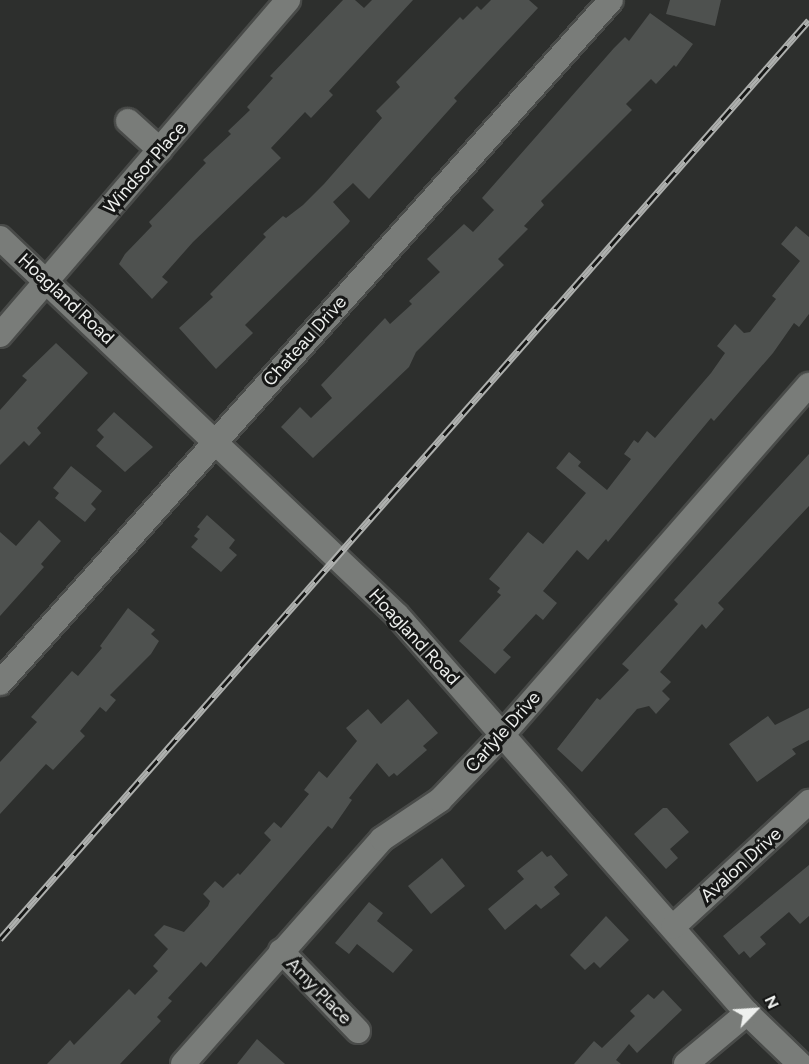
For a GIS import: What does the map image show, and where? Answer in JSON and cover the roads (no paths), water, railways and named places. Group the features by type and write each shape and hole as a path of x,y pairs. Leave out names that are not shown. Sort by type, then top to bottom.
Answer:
{"street":[{"name":"Windsor Place","path":"0,335 48,282 288,0"},
{"name":"Chateau Drive","path":"0,683 611,0"},
{"path":"128,121 160,150"},
{"name":"Hoagland Road","path":"0,238 217,440 397,615 747,1013 800,1064"},
{"name":"Carlyle Drive","path":"183,1064 382,839 440,800 503,734 809,385"},
{"name":"Avalon Drive","path":"673,927 809,802"},
{"name":"Amy Place","path":"281,951 358,1031"},
{"path":"686,1064 747,1013"}],"railway":[{"path":"0,939 809,20"}]}
